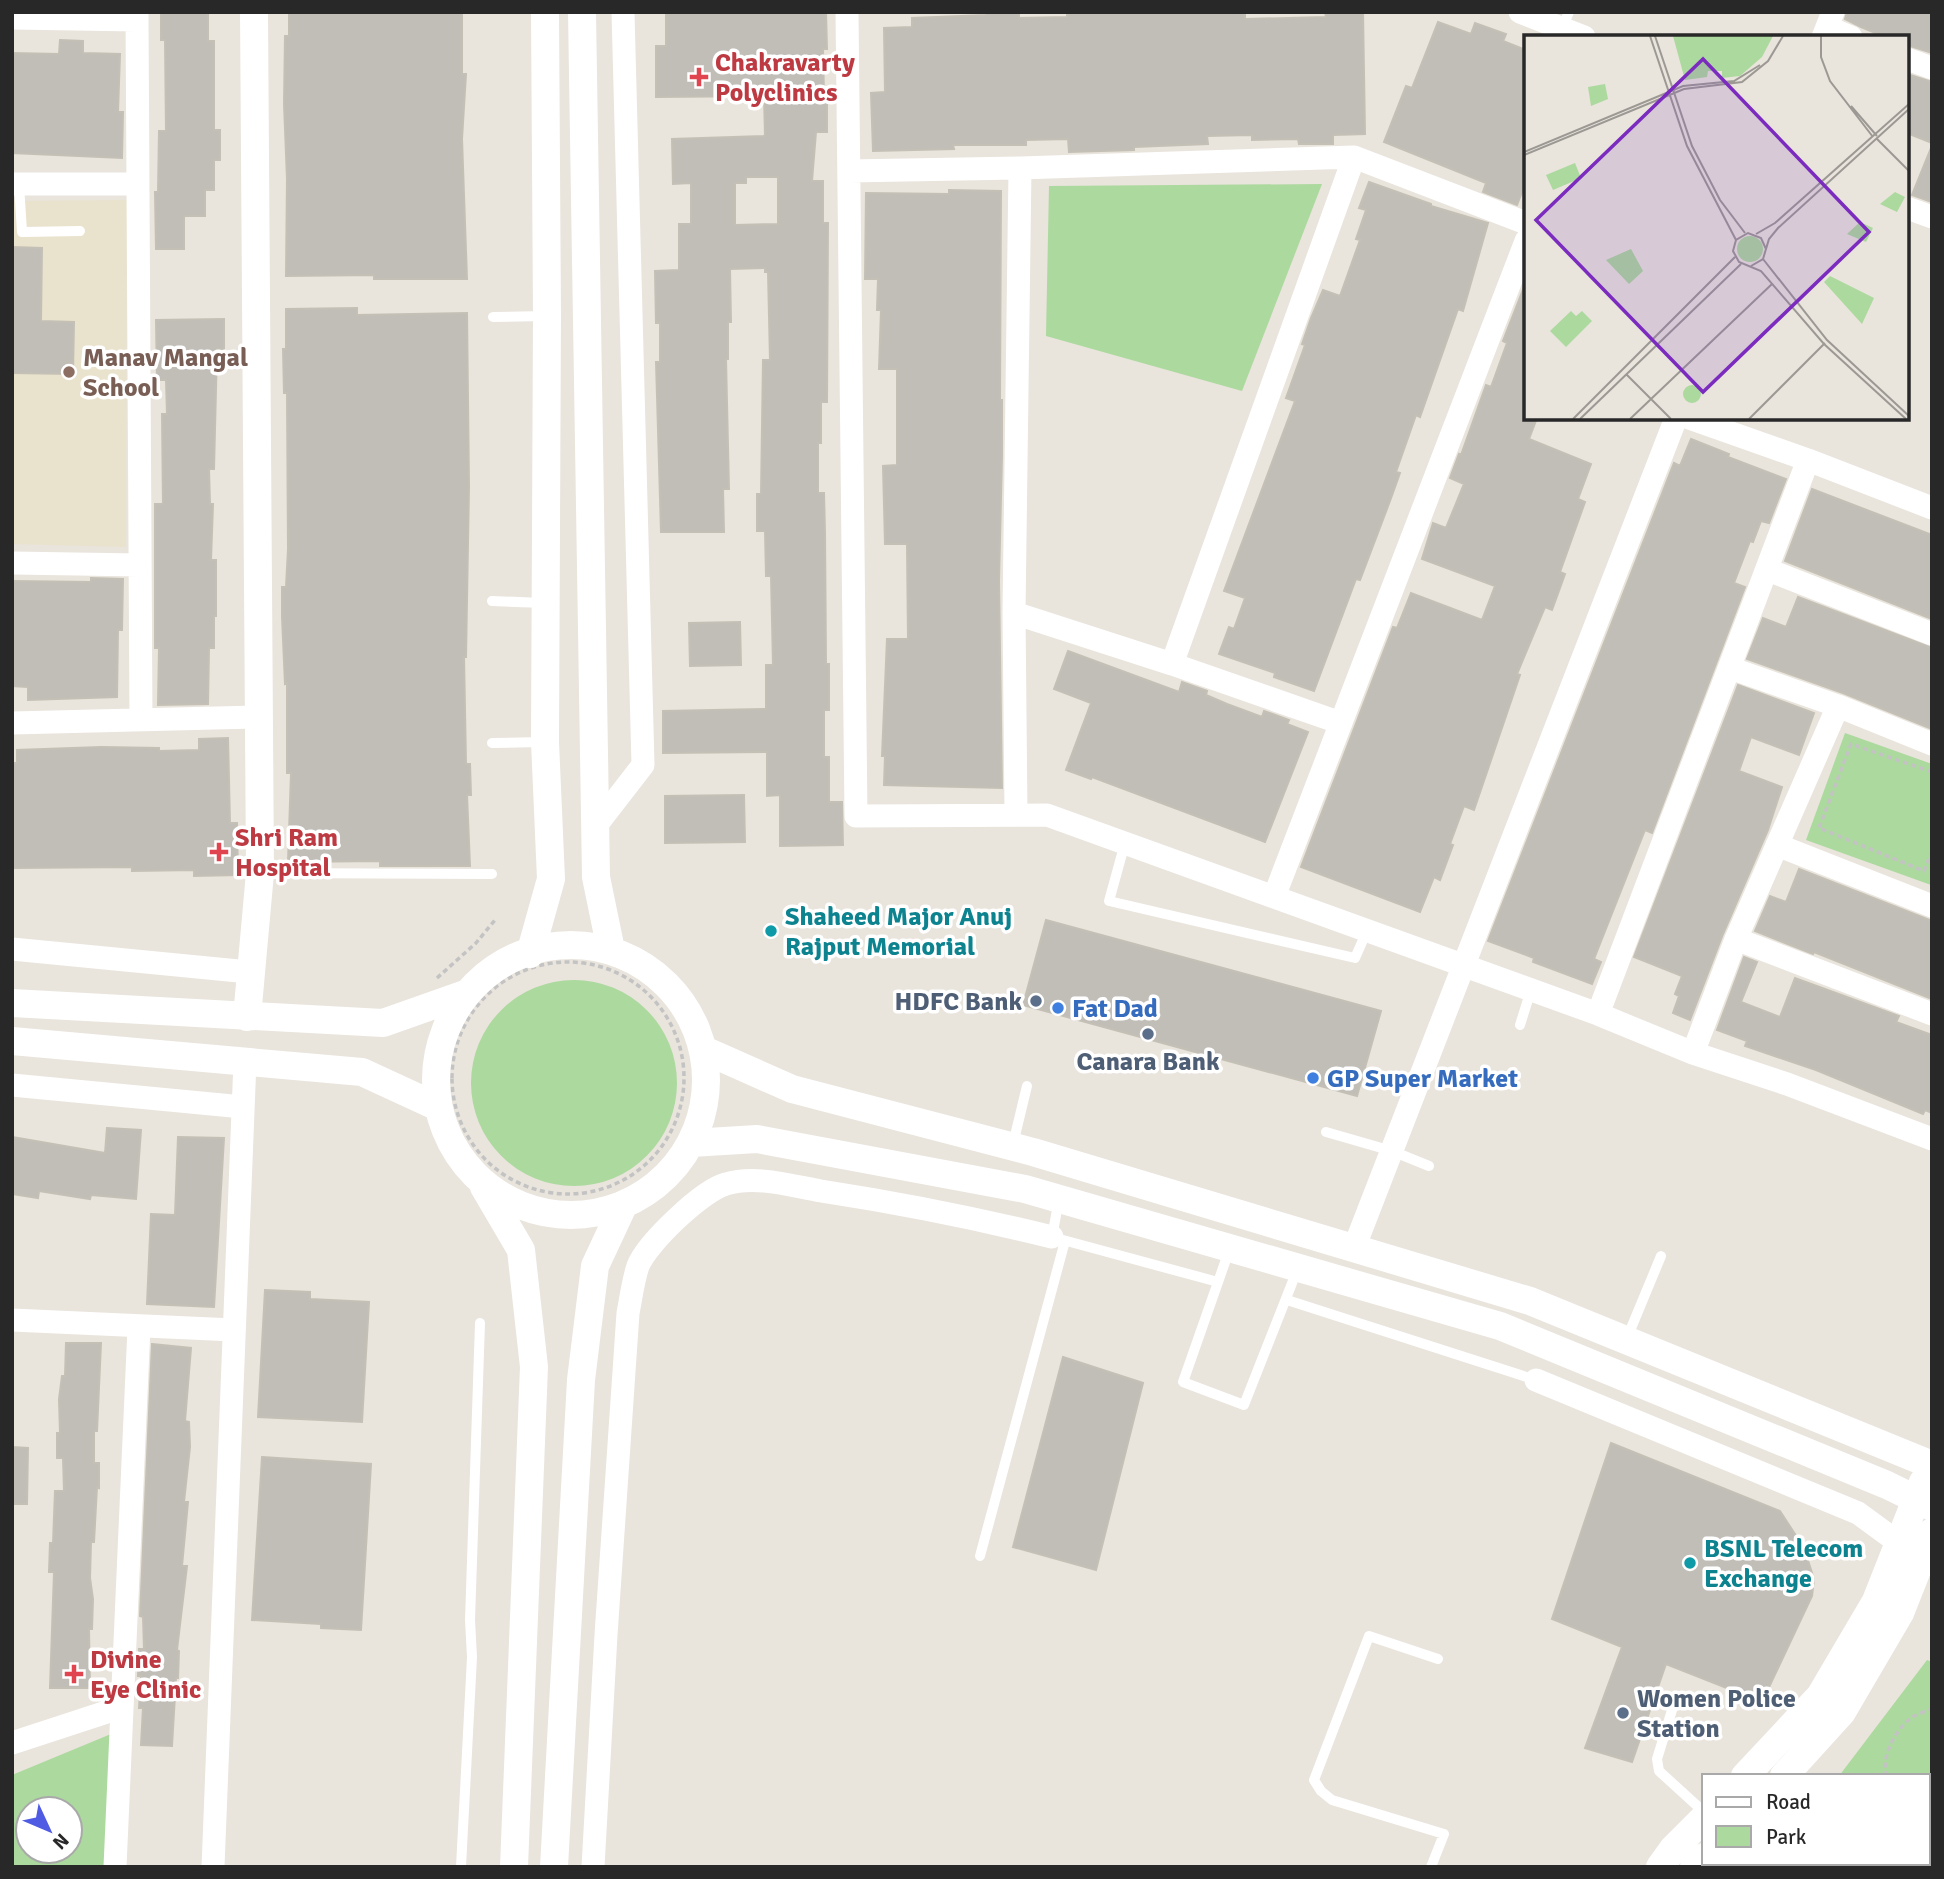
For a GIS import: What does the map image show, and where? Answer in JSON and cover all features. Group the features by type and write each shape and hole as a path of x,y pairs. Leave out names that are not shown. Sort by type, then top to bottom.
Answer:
{"street":[{"path":"247,1017 260,873 254,12"},
{"path":"530,954 551,879 545,742 545,12"},
{"path":"582,12 596,877 611,950"},
{"path":"595,827 643,765 623,12"},
{"path":"847,12 856,816 1047,815 1598,1014 1693,1053 1787,1084 1932,1139"},
{"path":"1520,12 1565,20 1582,35"},
{"path":"12,18 137,16 141,720"},
{"path":"1828,25 1847,35"},
{"path":"1909,60 1932,68"},
{"path":"849,171 1020,169 1354,157 1524,222"},
{"path":"1172,664 1354,157"},
{"path":"1016,814 1014,613 1020,169"},
{"path":"15,184 138,184"},
{"path":"1909,209 1932,217"},
{"path":"1274,897 1524,246"},
{"path":"1354,1248 1675,420"},
{"path":"1695,420 1932,508"},
{"path":"1598,1014 1808,460"},
{"path":"12,563 140,565"},
{"path":"1768,570 1932,634"},
{"path":"1014,613 1341,723"},
{"path":"1730,668 1838,706 1932,744"},
{"path":"1693,1053 1736,939 1838,706"},
{"path":"12,723 259,717"},
{"path":"1777,845 1932,906"},
{"path":"1736,939 1932,1014"},
{"path":"481,1182 521,1207 573,1216 623,1206 659,1184 676,1166 691,1143 706,1097 704,1050 692,1017 674,991 653,971 611,950 555,945 506,961 468,993 444,1032 436,1063 438,1107 449,1141 464,1164 481,1182 521,1250 534,1367 514,1867"},
{"path":"12,949 249,972"},
{"path":"12,1003 383,1023 468,993"},
{"path":"12,1041 362,1072 438,1107"},
{"path":"704,1050 792,1089 1012,1147 1530,1301 1931,1464 1924,1503 1921,1547 1900,1613 1842,1712 1786,1774"},
{"path":"213,1867 245,1062"},
{"path":"12,1085 243,1107"},
{"path":"691,1143 757,1139 1025,1189 1500,1326 1887,1485 1924,1503"},
{"path":"593,1867 628,1313 638,1266 650,1247 702,1196 723,1184 742,1180 782,1184 957,1214 1058,1239"},
{"path":"554,1867 581,1380 595,1266 623,1206"},
{"path":"12,1320 234,1330"},
{"path":"116,1867 139,1327"},
{"path":"1536,1380 1858,1513 1921,1547"},
{"path":"1747,1774 1820,1696 1876,1601 1921,1547"},
{"path":"12,1743 122,1707"},
{"path":"1660,1867 1702,1820"}],"lane":[{"path":"15,184 17,232 80,232"},
{"path":"493,317 547,316"},
{"path":"492,601 546,603"},
{"path":"492,743 545,742"},
{"path":"1125,843 1109,901 1355,958 1367,931"},
{"path":"260,873 492,874"},
{"path":"1520,1025 1531,990"},
{"path":"1012,1147 1027,1086"},
{"path":"1326,1132 1392,1151 1429,1166"},
{"path":"979,1556 1058,1239 1059,1199"},
{"path":"1058,1239 1218,1282"},
{"path":"1230,1248 1183,1382 1244,1405 1298,1268"},
{"path":"1626,1340 1661,1256"},
{"path":"1287,1300 1536,1380"},
{"path":"461,1867 472,1657 470,1620 480,1323"},
{"path":"1430,1867 1444,1834 1332,1800 1321,1791 1314,1780 1370,1636 1438,1659"},
{"path":"1676,1697 1657,1759 1659,1771 1702,1810"}],"path":[{"path":"1932,772 1851,744 1819,828 1924,871 1932,851"},
{"path":"429,983 476,943 495,920"},
{"path":"560,961 573,962 599,965 634,981 662,1007 679,1041 685,1079 678,1118 659,1151 630,1177 595,1191 556,1194 520,1184 488,1163 472,1143 465,1132 453,1096 453,1058 466,1022 490,992 523,970 560,961"},
{"path":"1886,1774 1888,1747 1911,1718 1932,1709"}],"shaded area":[{"name":"Manav Mangal School","path":"127,200 126,547 12,544 12,201"}],"green space":[{"path":"1322,184 1242,391 1046,336 1049,186"},
{"path":"1845,733 1932,764 1931,885 1806,840"},
{"path":"574,980 614,987 647,1010 670,1043 677,1083 670,1123 647,1156 614,1179 574,1186 534,1179 501,1156 478,1123 471,1083 478,1043 501,1010 534,987"},
{"path":"1927,1660 1932,1662 1932,1867 1828,1867 1930,1865 1930,1774 1841,1774"},
{"path":"111,1734 105,1867 12,1867 12,1775"}],"building":[{"path":"161,12 208,12 208,41 214,41 214,130 220,130 220,160 214,160 214,190 205,190 205,216 184,216 184,249 156,249 155,192 158,192 159,131 166,131 165,40 161,40"},
{"path":"289,12 462,12 462,74 466,74 462,139 467,279 374,279 374,275 286,276 287,179 284,104 285,36 289,36"},
{"path":"666,12 826,12 827,49 823,49 827,132 816,132 812,181 823,181 823,223 828,223 827,402 821,402 818,493 824,493 826,664 829,664 829,710 824,710 824,757 829,757 829,802 842,802 843,845 780,846 780,795 767,796 767,752 663,753 663,711 766,709 766,665 773,665 771,576 766,576 765,531 757,531 757,494 761,494 763,360 770,360 768,272 765,272 765,268 730,269 731,322 728,322 726,359 729,489 723,489 724,532 661,532 656,362 660,362 660,323 656,323 655,271 679,270 679,224 691,224 691,183 673,184 672,139 765,136 764,96 656,97 656,46 666,46","holes":["746,177 778,177 778,224 735,225 735,183 746,183"]},
{"path":"986,12 1019,12 1019,18 1067,17 1067,12 1245,12 1245,19 1326,17 1325,12 1363,12 1365,134 1333,135 1333,144 1299,144 1298,139 1252,140 1252,135 1207,136 1208,144 1134,147 1134,150 1069,152 1068,139 1026,140 1026,145 953,145 954,149 873,151 871,93 885,92 884,28 912,27 912,18 986,15"},
{"path":"1847,12 1932,12 1932,53 1909,46 1909,35 1880,35 1845,19"},
{"path":"1438,22 1471,34 1475,23 1506,34 1503,41 1524,49 1524,187 1517,205 1483,192 1486,183 1384,142 1406,86 1412,88"},
{"path":"60,40 83,41 83,53 120,54 118,112 123,112 122,158 12,153 12,53 59,54"},
{"path":"1909,75 1932,82 1932,143 1909,134"},
{"path":"1932,148 1932,202 1912,195"},
{"path":"1369,182 1431,206 1488,223 1463,311 1458,309 1420,417 1416,415 1396,472 1400,473 1390,501 1360,580 1356,579 1314,691 1274,677 1275,673 1219,654 1229,627 1234,629 1245,598 1224,591 1295,401 1286,398 1305,345 1302,344 1311,318 1323,290 1340,296 1360,240 1356,239 1366,210 1359,208"},
{"path":"949,190 1001,191 1002,455 999,581 1002,788 884,785 885,756 882,756 887,639 908,639 907,544 885,544 883,466 897,465 897,369 879,369 881,310 877,310 878,279 865,279 866,193 949,194"},
{"path":"12,247 42,248 41,321 74,322 73,374 12,373"},
{"path":"1524,287 1524,420 1536,420 1529,439 1591,464 1578,499 1585,502 1560,572 1565,574 1552,610 1545,607 1517,674 1520,675 1474,810 1464,806 1440,880 1434,877 1420,912 1301,867 1393,627 1397,628 1411,593 1482,620 1495,586 1422,559 1433,523 1446,528 1464,484 1450,478 1486,385 1491,387 1507,343 1503,341"},
{"path":"357,308 357,315 467,313 469,486 464,657 466,764 470,764 471,795 467,795 470,866 380,866 380,861 288,862 291,773 287,773 287,683 285,684 282,617 282,587 286,587 288,549 287,393 284,393 283,349 286,349 286,309"},
{"path":"224,319 224,349 217,349 214,469 209,469 210,504 213,504 211,560 216,560 216,616 214,648 209,648 208,704 158,705 159,648 155,648 155,504 163,504 162,414 167,414 166,380 157,380 156,320"},
{"path":"1691,439 1729,454 1728,457 1786,479 1769,523 1761,521 1753,542 1750,541 1734,583 1745,587 1652,833 1645,830 1594,959 1601,962 1592,984 1533,962 1534,958 1488,941 1674,463 1680,466"},
{"path":"1812,489 1932,535 1932,619 1785,561"},
{"path":"91,578 123,579 122,630 118,630 117,697 28,700 28,687 12,686 12,581 91,582"},
{"path":"1798,597 1932,648 1932,729 1843,693 1747,659 1763,618 1786,627"},
{"path":"740,622 741,665 690,666 689,623"},
{"path":"1068,651 1179,692 1182,682 1207,691 1206,695 1262,717 1264,711 1289,720 1287,724 1308,732 1265,842 1092,777 1091,779 1066,770 1091,703 1054,689"},
{"path":"1738,685 1814,713 1799,755 1751,737 1739,771 1782,787 1768,830 1723,934 1690,1020 1673,1013 1679,996 1675,994 1682,976 1634,957"},
{"path":"228,738 230,823 237,823 238,875 194,876 194,870 132,871 132,867 12,868 12,763 17,763 17,750 101,747 159,748 159,751 199,750 199,739"},
{"path":"744,795 745,842 665,843 665,796"},
{"path":"1799,869 1932,921 1932,999 1755,931 1770,896 1786,902"},
{"path":"1046,920 1381,1011 1357,1096 1023,1005"},
{"path":"1744,957 1757,962 1741,1002 1780,1017 1795,978 1899,1016 1896,1022 1932,1035 1932,1113 1925,1110 1923,1114 1816,1070 1745,1046 1747,1041 1717,1030"},
{"path":"107,1128 141,1130 136,1199 91,1195 90,1199 39,1191 38,1198 12,1194 12,1137 105,1153"},
{"path":"178,1137 224,1138 214,1307 147,1304 151,1214 175,1215"},
{"path":"265,1290 310,1292 310,1299 369,1302 362,1422 258,1417"},
{"path":"66,1343 101,1343 97,1431 94,1431 94,1463 99,1463 99,1488 97,1487 94,1542 91,1542 90,1578 93,1599 92,1629 89,1629 90,1688 50,1688 54,1572 49,1572 50,1543 53,1543 55,1491 64,1491 63,1458 57,1458 57,1433 60,1433 59,1399 62,1376 65,1376"},
{"path":"152,1344 191,1348 185,1421 189,1422 190,1447 184,1502 188,1502 182,1566 187,1566 177,1650 178,1678 172,1746 141,1745 143,1708 139,1708 139,1649 144,1649 143,1617 140,1616"},
{"path":"1063,1357 1143,1383 1096,1570 1013,1547"},
{"name":"BSNL Telecom Exchange","path":"1611,1443 1780,1511 1804,1548 1814,1579 1812,1596 1762,1702 1666,1664 1632,1762 1585,1748 1622,1647 1552,1619"},
{"path":"12,1447 28,1448 27,1504 12,1504"},
{"path":"262,1457 371,1464 361,1630 321,1628 321,1624 252,1620"}],"place":[{"name":"Chakravarty Polyclinics","path":"699,77"},
{"name":"Manav Mangal School","path":"69,372"},
{"name":"Shri Ram Hospital","path":"219,852"},
{"name":"Shaheed Major Anuj Rajput Memorial","path":"771,931"},
{"name":"HDFC Bank","path":"1036,1001"},
{"name":"Fat Dad","path":"1058,1008"},
{"name":"Canara Bank","path":"1148,1034"},
{"name":"GP Super Market","path":"1313,1078"},
{"name":"BSNL Telecom Exchange","path":"1690,1563"},
{"name":"Divine Eye Clinic","path":"74,1674"},
{"name":"Women Police Station","path":"1623,1713"}]}
